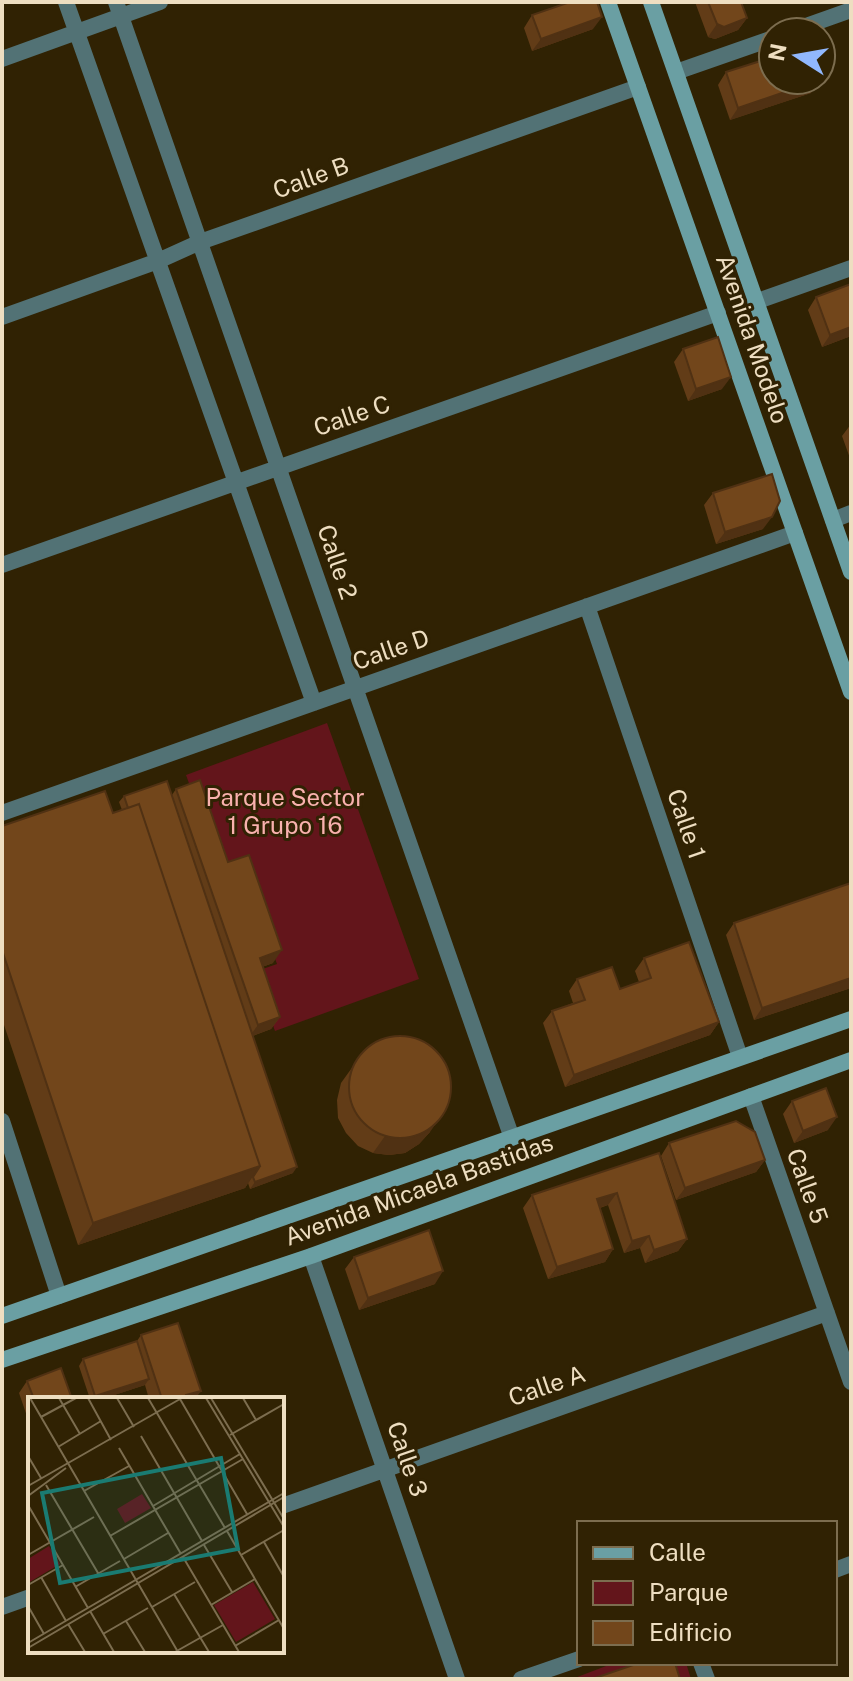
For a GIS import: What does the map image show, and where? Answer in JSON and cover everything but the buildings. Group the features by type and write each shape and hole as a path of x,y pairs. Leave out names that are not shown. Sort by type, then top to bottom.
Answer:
{"main road":[{"name":"Avenida Modelo","path":"608,2 851,692"},
{"name":"Avenida Modelo","path":"651,2 851,572"},
{"name":"Avenida Micaela Bastidas","path":"2,1316 851,1019"},
{"name":"Avenida Micaela Bastidas","path":"2,1360 311,1256 851,1060"}],"street":[{"path":"66,2 314,703"},
{"path":"2,59 77,32 118,9 160,2"},
{"name":"Calle 2","path":"118,9 512,1138"},
{"path":"676,72 757,44"},
{"name":"Calle B","path":"2,317 158,261 200,242 638,87"},
{"path":"755,302 851,268"},
{"name":"Calle C","path":"2,565 718,313"},
{"path":"833,520 851,513"},
{"name":"Calle D","path":"2,813 795,533"},
{"name":"Calle 1","path":"587,606 740,1057"},
{"name":"Calle 5","path":"751,1096 851,1382"},
{"path":"2,1121 59,1296"},
{"name":"Calle 3","path":"311,1256 457,1679"},
{"name":"Calle A","path":"284,1505 827,1313"},
{"path":"2,1607 28,1598"},
{"path":"521,1679 577,1660"}],"green space":[{"name":"Parque Sector 1 Grupo 16","path":"327,723 419,979 275,1031 254,972 277,964 241,865 221,872 186,775"},
{"path":"609,1665 687,1665 691,1679 572,1679"}]}
